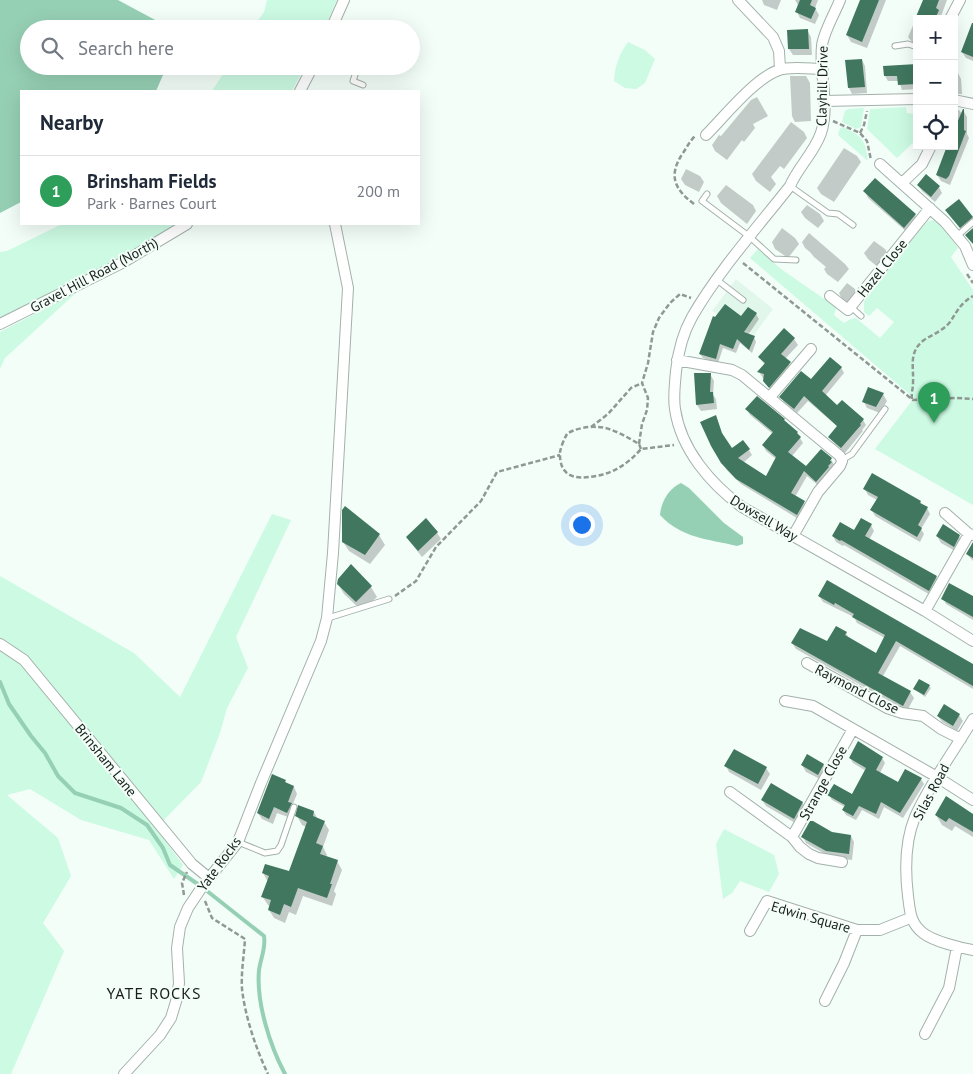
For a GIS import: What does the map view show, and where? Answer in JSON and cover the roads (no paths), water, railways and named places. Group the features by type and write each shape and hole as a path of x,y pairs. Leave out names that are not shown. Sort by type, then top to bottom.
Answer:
{"street":[{"path":"335,20 344,0"},
{"path":"738,0 773,37 779,51 780,69"},
{"name":"Clayhill Drive","path":"748,239 790,186 794,176 813,150 821,132 824,117 822,46 824,34 840,0"},
{"path":"952,15 960,0"},
{"path":"702,134 755,85 780,69 823,69"},
{"path":"301,90 308,75"},
{"path":"824,102 913,99"},
{"path":"958,101 973,104"},
{"path":"902,183 922,164 929,150"},
{"path":"880,164 945,222 965,246 973,265"},
{"name":"Hazel Close","path":"830,296 848,310 930,208"},
{"name":"Gravel Hill Road (North)","path":"0,324 122,263 185,225"},
{"name":"Yate Rocks","path":"124,1074 160,1035 171,1018 180,983 177,948 180,927 188,908 238,842 321,641 327,618 333,553 348,288 335,225"},
{"name":"Dowsell Way","path":"748,239 734,256 692,318 677,360 674,390 675,410 681,432 688,447 711,480 742,507 925,611 973,641"},
{"path":"770,397 811,349"},
{"path":"677,360 732,370 742,375 840,456 842,460 840,466 818,492 793,536"},
{"path":"925,611 971,535 945,513"},
{"name":"Brinsham Lane","path":"0,644 24,660 192,864 209,878"},
{"name":"Raymond Close","path":"807,663 887,708 902,713 923,716 960,740"},
{"path":"784,701 813,706 937,777 973,800"},
{"name":"Silas Road","path":"910,918 906,883 907,848 915,818 937,777 973,719"},
{"name":"Strange Close","path":"792,837 853,729"},
{"name":"Strange Close","path":"730,792 792,837 809,854 818,858 842,862"},
{"name":"Edwin Square","path":"750,931 767,901 857,930 880,930 910,918"},
{"path":"910,918 923,933 957,947 973,950"},
{"name":"Edwin Square","path":"825,1001 844,963 857,930"},
{"path":"925,1034 949,988 957,947"}],"lane":[{"path":"895,46 908,44 913,46"},
{"path":"355,75 353,81 363,85"},
{"path":"790,186 828,213 838,214 853,225"},
{"path":"707,194 702,201 774,259 796,260"},
{"path":"956,236 973,222"},
{"path":"717,280 743,300"},
{"path":"851,307 861,316"},
{"path":"842,460 852,454 885,409"},
{"path":"327,618 389,599"},
{"path":"238,842 265,853 276,852 281,845 294,807"}],"waterway":[{"path":"0,682 9,704 45,753 58,776 75,793 121,808 147,825 163,848 170,865 202,887 264,936 264,949 259,970 262,1010 269,1037 285,1074"}],"place":[{"name":"Brinsham Fields","path":"934,423"}],"district":[{"name":"YATE ROCKS","path":"154,993"}]}
